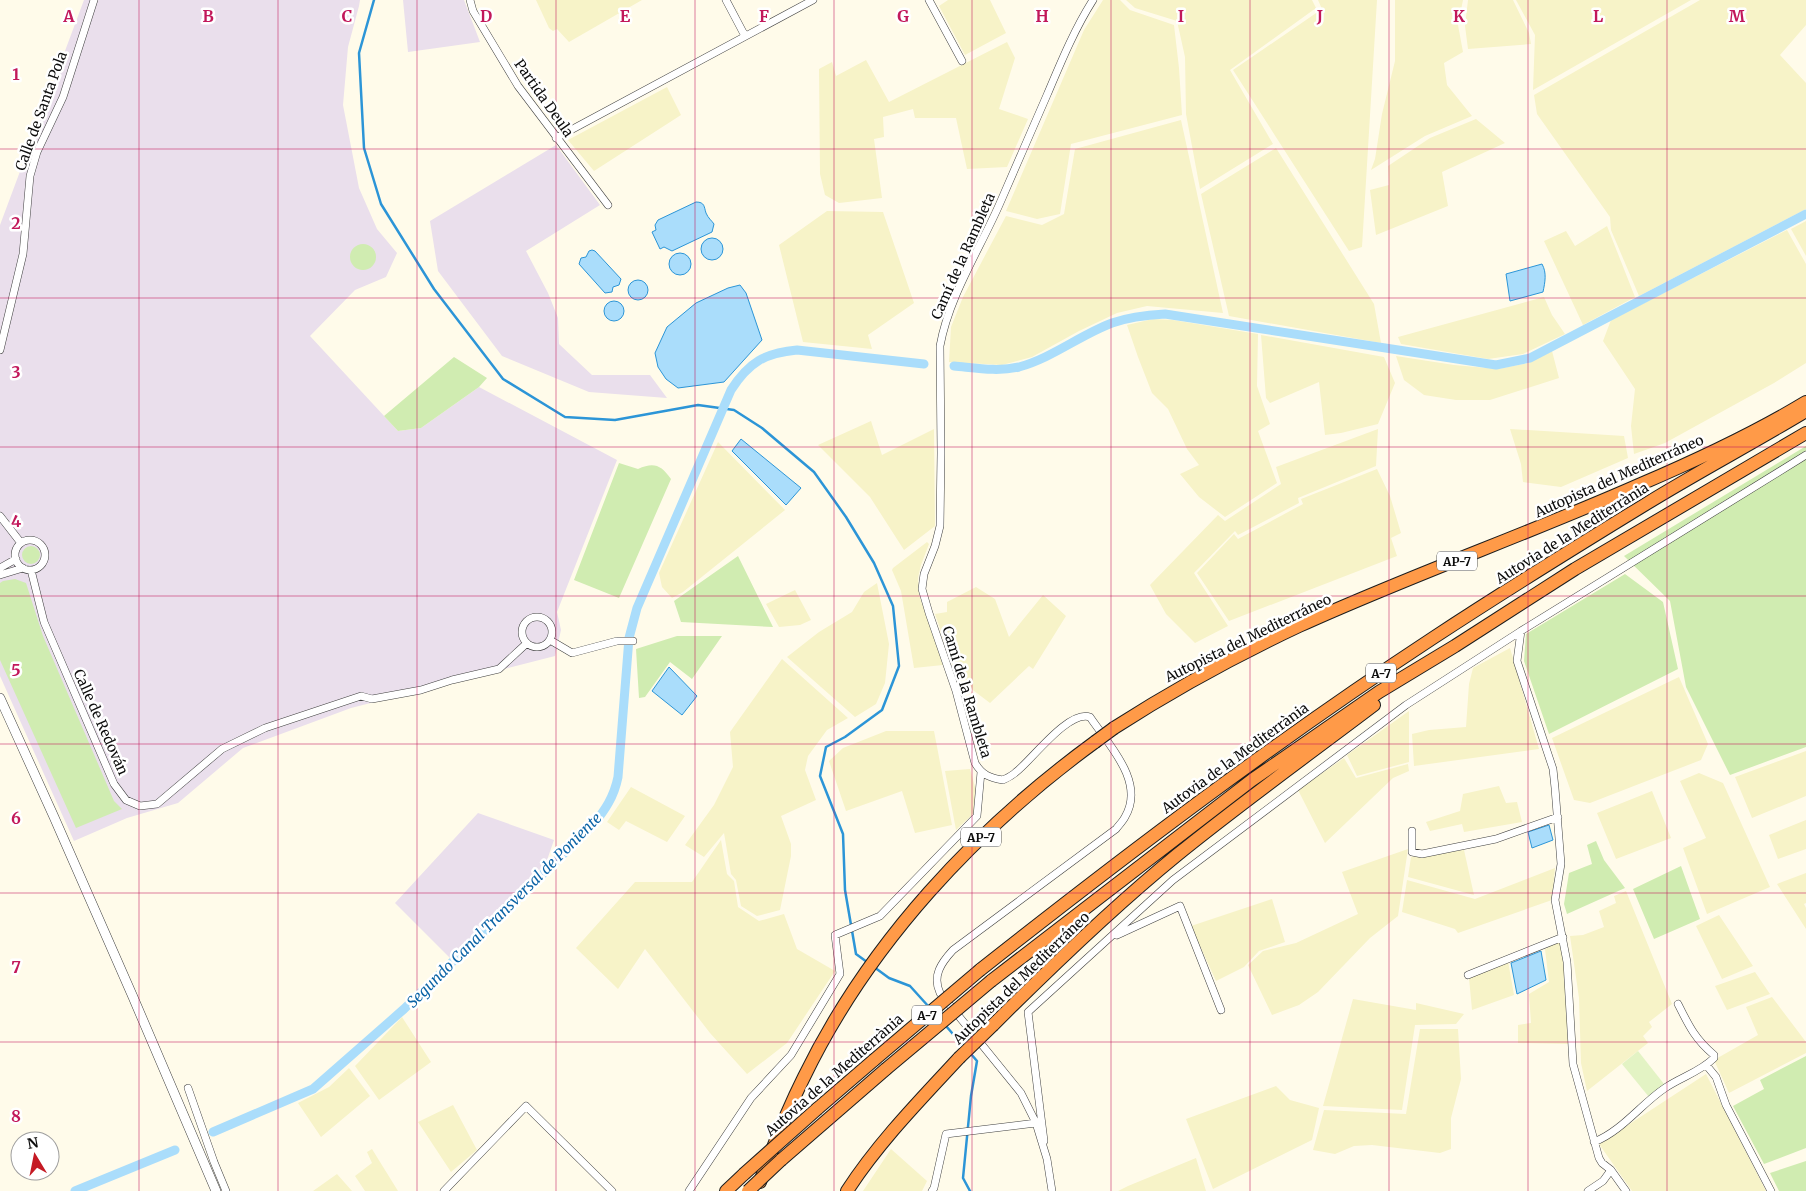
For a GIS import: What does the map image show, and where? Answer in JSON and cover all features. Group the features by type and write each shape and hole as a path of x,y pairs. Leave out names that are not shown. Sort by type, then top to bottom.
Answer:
{"highway":[{"name":"Autopista del Mediterráneo","path":"756,1191 783,1121 804,1075 836,1020 883,948 967,850 1019,801 1095,742 1167,694 1210,670 1300,626 1684,466 1806,402"},
{"name":"Autovia de la Mediterrània","path":"726,1191 817,1109 980,970 1128,854 1223,783 1334,705 1528,577 1648,503 1806,411"},
{"name":"Autovia de la Mediterrània","path":"748,1191 886,1069 991,981 1252,780 1380,692 1575,569 1806,432"},
{"name":"Autopista del Mediterráneo","path":"847,1191 885,1140 959,1058 1040,977 1098,924 1177,856 1248,799 1455,646"}],"street":[{"name":"Calle de Santa Pola","path":"0,350 23,254 30,176 37,152 63,97 94,0"},
{"name":"Partida Deula","path":"470,0 473,11 518,86 608,205"},
{"path":"726,0 745,36"},
{"path":"556,138 813,0"},
{"path":"930,0 962,61"},
{"name":"Camí de la Rambleta","path":"1052,1191 1047,1159 1036,1123 1021,1093 940,993 937,986 937,976 941,964 953,950 1116,828 1126,816 1131,800 1130,782 1121,763 1090,717 1086,716 1078,718 1063,727 1016,772 1003,780 991,778 980,772 975,763 956,691 922,589 924,574 935,546 940,526 942,452 940,346 943,330 950,311 1000,205 1064,54 1093,0"},
{"path":"1047,1159 1028,1012 1173,880 1406,704 1806,454"},
{"path":"0,516 21,543"},
{"path":"0,575 23,568 36,569 43,563 45,552 39,543 26,541 18,547 16,559 23,568"},
{"path":"0,568 16,559"},
{"name":"Calle de Redován","path":"31,570 44,622 114,784 126,800 140,806 157,804 222,749 265,728 360,696 372,699 421,690 452,680 499,669 527,643"},
{"path":"534,617 544,618 552,630 550,640 546,644 537,647 527,643 522,634 522,628 525,623 534,617"},
{"path":"1521,631 1517,661 1553,769 1561,864 1556,900 1567,962 1573,1064 1599,1158 1602,1164 1611,1170 1626,1191"},
{"path":"550,640 572,653 617,640 633,642"},
{"path":"0,698 126,979 216,1191"},
{"path":"689,1191 751,1098 791,1055 840,974 835,935 880,916 977,816 980,772"},
{"path":"1412,831 1412,852 1422,854 1496,839 1558,817"},
{"path":"1110,938 1180,906 1221,1010"},
{"path":"1468,975 1563,937"},
{"path":"1594,1142 1622,1123 1666,1087 1707,1066 1714,1058 1714,1055 1700,1044 1678,1004"},
{"path":"1707,1066 1716,1076 1726,1105 1771,1191"},
{"path":"188,1088 226,1191"},
{"path":"444,1191 526,1106 612,1191"},
{"path":"932,1191 946,1134 1036,1123"},
{"path":"1588,1191 1603,1181 1611,1170"}],"shaded area":[{"path":"84,0 360,0 348,47 343,105 359,188 377,229 397,253 386,277 355,290 310,336 398,431 421,428 479,387 617,460 557,612 561,630 555,656 351,708 243,748 178,803 127,818 74,841 0,676 0,225"},
{"path":"403,0 464,0 480,42 408,52"},
{"path":"536,0 642,0 569,42 557,29 553,31 549,28"},
{"path":"948,0 990,0 1006,33 965,55 939,6"},
{"path":"1103,0 1120,0 1130,10 1174,25 1182,115 1071,144 1060,214 1037,219 1006,211 1084,30"},
{"path":"1126,0 1312,0 1316,8 1230,70 1273,144 1200,189 1186,114 1185,57 1177,21 1135,8"},
{"path":"1318,0 1377,0 1362,247 1349,251 1233,70 1322,9"},
{"path":"1395,0 1463,0 1458,25 1463,52 1444,63 1447,85 1472,116 1425,136 1371,170 1375,159 1382,114 1395,61"},
{"path":"1468,0 1513,0 1529,33 1531,44 1468,49 1465,26"},
{"path":"1516,0 1691,0 1533,90 1535,35"},
{"path":"1700,0 1806,0 1806,25 1780,55 1806,83 1806,209 1639,296 1611,230 1610,217 1537,114 1534,95"},
{"path":"1007,42 1015,58 999,109 1028,119 1007,167 967,169 956,118 915,118 913,109 883,117 884,137 874,139 882,198 839,203 825,195 820,174 819,69 832,62 836,76 866,60 889,102"},
{"path":"667,87 681,115 594,171 568,140"},
{"path":"1476,119 1505,143 1442,172 1448,206 1376,235 1370,190 1389,185 1388,166 1430,138"},
{"path":"1181,120 1223,313 1147,306 1117,313 1032,357 1002,365 949,362 951,327 963,297 1006,216 1042,225 1064,214 1075,149"},
{"path":"556,145 600,205 526,251 548,293 558,318 559,344 592,375 650,375 667,398 589,392 502,356 438,271 430,221"},
{"path":"1276,148 1374,304 1381,343 1229,316 1201,194"},
{"path":"827,211 883,212 914,303 868,335 872,349 803,342 779,245"},
{"path":"1806,221 1806,256 1791,229"},
{"path":"1607,226 1635,297 1583,325 1544,241 1566,231 1575,246"},
{"path":"1787,230 1806,264 1806,363 1774,383 1665,443 1634,454 1631,426 1635,389 1603,341 1611,320"},
{"path":"1544,297 1552,315 1565,334 1523,354 1488,359 1401,344 1398,337"},
{"path":"1153,319 1173,320 1258,334 1257,386 1270,424 1258,431 1277,483 1225,517 1199,497 1180,474 1199,465 1187,449 1168,409 1152,393 1127,325"},
{"path":"1261,335 1384,357 1395,383 1378,424 1325,435 1319,382 1270,403 1266,398"},
{"path":"1552,351 1559,378 1490,400 1456,400 1424,395 1404,380 1396,356 1454,365 1498,369 1528,363"},
{"path":"871,421 882,455 934,429 935,526 904,550 870,497 818,445"},
{"path":"1378,429 1376,466 1298,498 1299,503 1238,535 1235,531 1194,573 1228,626 1195,643 1166,614 1150,585 1218,515 1225,521 1281,484 1276,467"},
{"path":"1510,429 1624,436 1628,458 1561,487 1523,482 1521,464"},
{"path":"718,442 785,510 683,592 672,598 662,587 659,573"},
{"path":"1377,469 1390,496 1401,533 1391,538 1397,556 1229,621 1197,573 1234,534 1238,539 1303,504 1301,499"},
{"path":"927,542 929,544 918,578 919,595 943,665 914,668 901,591 892,570"},
{"path":"877,583 889,644 885,683 876,704 855,717 787,657 819,632 852,612 864,592"},
{"path":"976,587 995,599 1009,637 1043,595 1066,616 1033,669 1029,666 990,703 957,678 935,614 947,612 947,602"},
{"path":"795,590 811,620 800,625 779,627 766,604"},
{"path":"1510,648 1539,749 1414,766 1412,734 1429,730 1466,727 1469,684 1473,668"},
{"path":"782,659 848,718 827,730 808,756 805,770 816,800 781,816 791,844 791,856 780,910 757,916 741,906 736,880 731,874 724,833 704,857 685,845 714,805 733,767 730,732"},
{"path":"1679,677 1708,744 1701,760 1590,803 1574,800 1552,738"},
{"path":"1409,711 1409,762 1357,776 1347,755"},
{"path":"886,731 934,731 952,825 915,833 902,791 846,811 829,761 843,748"},
{"path":"1806,751 1806,796 1752,818 1735,777"},
{"path":"1344,758 1356,778 1408,764 1409,771 1393,778 1325,843 1298,790"},
{"path":"970,769 977,794 975,812 956,830 945,771"},
{"path":"1699,773 1723,783 1770,887 1707,914 1683,848 1706,838 1680,781"},
{"path":"1499,786 1506,803 1517,802 1522,822 1464,832 1462,824 1430,831 1426,822 1460,811 1463,794"},
{"path":"631,787 685,816 667,842 626,821 619,830 607,822"},
{"path":"1652,791 1671,838 1616,859 1597,813"},
{"path":"478,813 554,840 546,863 450,958 395,903"},
{"path":"1806,820 1806,849 1778,859 1769,835"},
{"path":"721,840 727,874 734,881 738,907 759,921 784,914 797,949 835,971 787,1043 747,1074 710,1033 645,949 618,989 576,948 635,882 692,882"},
{"path":"1408,849 1398,916 1370,938 1318,992 1299,1005 1272,1015 1248,965 1263,951 1296,943 1358,914 1342,872"},
{"path":"1464,850 1474,895 1408,877 1411,857"},
{"path":"1555,868 1552,900 1458,933 1455,929 1402,912 1407,880 1475,899"},
{"path":"1806,873 1806,903 1804,904 1806,908 1806,929 1777,884"},
{"path":"1626,891 1672,1004 1649,1022 1652,1027 1643,1036 1648,1043 1587,1091 1581,1063 1579,998 1570,936 1583,935 1604,927 1599,911 1616,903 1614,896"},
{"path":"1272,899 1285,942 1259,951 1244,967 1216,981 1191,926"},
{"path":"1719,915 1753,966 1722,979 1696,926"},
{"path":"1561,941 1565,972 1568,1044 1518,1043 1518,1025 1531,1023 1529,994 1549,982 1545,949"},
{"path":"1508,961 1514,995 1472,1010 1469,978"},
{"path":"1755,972 1770,994 1727,1010 1715,986"},
{"path":"1772,997 1806,1042 1806,1053 1729,1093 1714,1060 1758,1035 1746,1007"},
{"path":"1353,999 1416,1010 1416,1003 1464,1014 1456,1024 1415,1025 1402,1110 1323,1106"},
{"path":"402,1017 431,1062 379,1100 355,1066"},
{"path":"1420,1029 1458,1029 1461,1079 1451,1118 1451,1149 1440,1153 1372,1145 1354,1146 1335,1154 1313,1150 1324,1110 1406,1114"},
{"path":"349,1068 370,1096 321,1137 298,1103 329,1087"},
{"path":"1706,1074 1766,1191 1632,1191 1599,1144"},
{"path":"1276,1086 1290,1100 1319,1108 1312,1140 1213,1189 1186,1119"},
{"path":"453,1105 477,1150 451,1172 418,1122"},
{"path":"372,1149 398,1191 365,1191 355,1176 372,1163 367,1152"},
{"path":"891,1149 927,1181 922,1191 863,1191"},
{"path":"1196,1158 1206,1191 1118,1191 1128,1186"},
{"path":"337,1174 352,1191 313,1191"}],"green space":[{"path":"363,244 372,248 376,257 372,266 363,270 354,266 350,257 354,248"},
{"path":"454,357 487,378 479,387 421,428 398,431 384,416"},
{"path":"1806,446 1806,747 1730,775 1686,687 1670,601 1624,556"},
{"path":"619,463 638,469 653,465 657,466 671,479 619,598 574,580"},
{"path":"27,546 35,546 40,551 38,562 27,564 22,559 22,551"},
{"path":"738,556 773,627 681,622 674,601"},
{"path":"1625,574 1663,602 1678,669 1549,734 1524,661 1526,634"},
{"path":"15,579 26,583 43,636 114,801 122,809 76,828 0,660 0,583"},
{"path":"677,636 722,636 692,679 670,662 645,697 639,698 636,649"},
{"path":"1596,841 1604,860 1625,888 1567,914 1564,904 1569,873 1592,864 1587,845"},
{"path":"1681,866 1700,919 1654,939 1633,889"},
{"path":"1638,1051 1664,1084 1649,1097 1622,1064"},
{"path":"1806,1056 1806,1148 1764,1164 1733,1106 1764,1089 1760,1080"},
{"path":"1806,1161 1806,1191 1779,1191 1770,1173"}],"water":[{"path":"696,202 703,204 707,215 714,224 712,232 672,251 664,247 660,249 652,232 656,230 655,225 658,220"},
{"path":"712,238 720,241 723,249 720,257 712,260 704,257 701,249 704,241"},
{"path":"592,250 621,279 619,285 613,287 612,292 605,293 579,264 581,258 586,257 589,251"},
{"path":"676,253 684,253 691,260 691,268 684,275 676,275 669,268 669,260"},
{"path":"1542,264 1545,274 1543,292 1510,301 1506,274"},
{"path":"638,280 645,283 648,290 645,297 638,300 631,297 628,290 631,283"},
{"path":"740,285 746,293 762,340 724,382 678,388 666,379 658,367 655,353 667,327 696,303 728,288"},
{"path":"614,301 621,304 624,311 621,318 614,321 607,318 604,311 607,304"},
{"path":"741,439 801,488 786,505 732,451"},
{"path":"669,667 697,696 682,715 652,691"},
{"path":"1549,825 1553,840 1532,848 1528,832"},
{"path":"1541,951 1546,980 1517,994 1511,963"}],"waterway":[{"path":"374,0 359,53 364,148 381,204 434,289 503,379 565,417 615,420 698,405 734,410 762,428 814,472 846,517 874,563 893,606 899,666 882,710 845,737 826,747 820,776 843,834 845,890 856,954 867,962"},
{"path":"954,366 979,369 1019,367 1043,358 1112,323 1125,319 1165,314 1496,365 1530,358 1806,214"},
{"name":"Segundo Canal Transversal de Poniente","path":"213,1132 313,1089 404,1009 593,825 601,814 611,797 618,777 629,638 637,608 731,390 744,372 767,357 786,351 797,350 924,364"},
{"path":"874,967 889,978 910,986 929,1007"},
{"path":"946,1026 965,1048"},
{"path":"970,1191 963,1178 971,1096 977,1061 971,1054"},
{"name":"Segundo Canal Transversal de Poniente","path":"75,1191 175,1150"}]}
